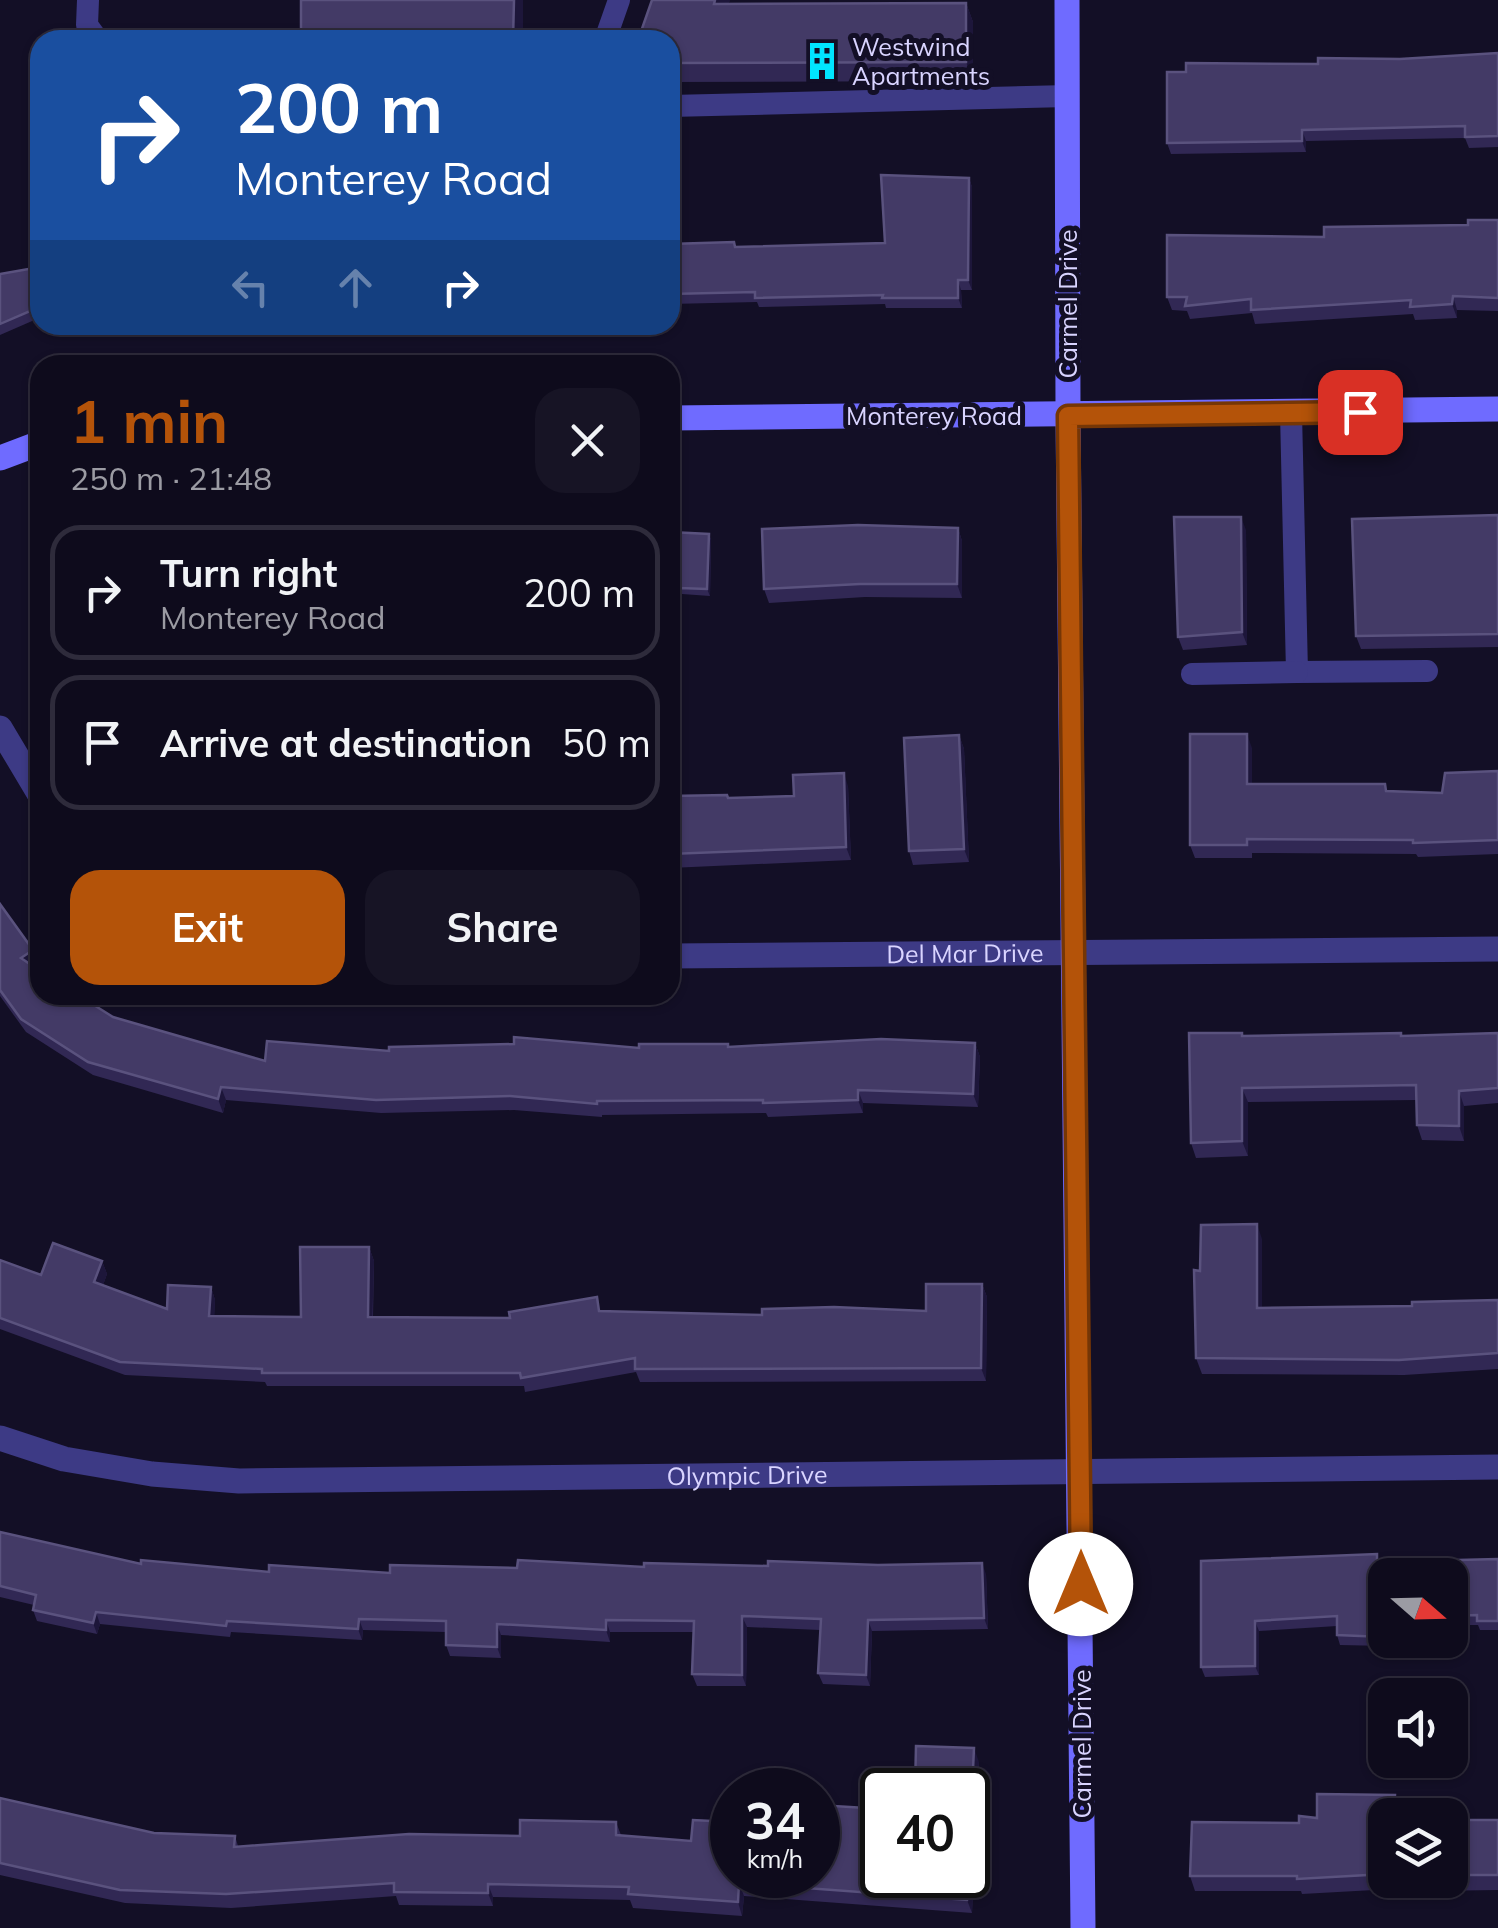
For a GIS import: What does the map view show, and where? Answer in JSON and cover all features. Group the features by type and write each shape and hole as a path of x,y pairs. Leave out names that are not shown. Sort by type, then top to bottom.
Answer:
{"street":[{"name":"Carmel Drive","path":"1068,0 1068,416 1083,1928"},
{"name":"Monterey Road","path":"680,418 1498,409"},
{"path":"0,458 30,447"},
{"path":"0,728 30,778"},
{"name":"Del Mar Drive","path":"680,956 1498,950"},
{"name":"Olympic Drive","path":"0,1438 64,1459 152,1474 239,1481 1498,1467"}],"lane":[{"path":"88,0 87,25 91,30"},
{"path":"608,30 619,0"},
{"path":"680,106 1068,96"},
{"path":"1291,413 1297,672"},
{"path":"1192,674 1427,671"}],"building":[{"path":"301,0 514,0 513,30 301,30"},
{"name":"Westwind Apartments","path":"652,0 715,0 714,4 966,3 966,62 680,63 680,30 642,30"},
{"path":"1498,53 1498,136 1465,137 1465,126 1302,130 1302,141 1167,143 1167,72 1186,72 1186,63 1318,64 1318,58 1400,59"},
{"path":"881,175 969,178 968,280 958,280 958,298 755,298 755,292 680,294 680,244 734,242 735,247 885,243"},
{"path":"1468,220 1498,220 1498,298 1453,296 1452,304 1410,307 1411,300 1251,310 1251,299 1185,306 1187,297 1167,297 1167,235 1324,237 1324,227 1468,225"},
{"path":"30,269 30,311 0,324 0,274"},
{"path":"1498,515 1498,634 1356,636 1352,519"},
{"path":"1174,517 1241,517 1242,632 1178,637"},
{"path":"858,525 958,528 957,584 764,589 762,529"},
{"path":"680,533 709,534 707,589 680,588"},
{"path":"1190,734 1247,734 1247,784 1385,784 1386,791 1442,793 1445,773 1498,771 1498,840 1413,843 1247,839 1247,845 1190,845"},
{"path":"959,735 964,849 909,851 904,738"},
{"path":"844,773 846,847 680,854 680,796 794,796 793,775"},
{"path":"0,904 30,946 30,952 21,958 30,964 30,1005 94,1005 113,1017 265,1061 267,1041 389,1051 389,1047 514,1044 514,1037 639,1048 639,1044 728,1047 881,1039 975,1043 973,1094 858,1090 858,1100 597,1104 510,1096 376,1100 221,1087 218,1099 88,1062 21,1019 0,990"},
{"path":"1189,1033 1498,1033 1498,1088 1459,1091 1459,1126 1417,1125 1416,1085 1242,1088 1242,1141 1191,1143"},
{"path":"1257,1224 1257,1308 1412,1306 1412,1302 1498,1300 1498,1353 1399,1360 1196,1358 1194,1270 1200,1271 1201,1225"},
{"path":"53,1243 102,1261 94,1282 167,1309 168,1285 211,1287 209,1316 301,1317 300,1247 369,1247 368,1317 510,1318 509,1312 597,1297 599,1311 762,1315 762,1309 834,1307 926,1311 926,1284 982,1284 981,1368 635,1369 635,1358 521,1378 520,1373 262,1373 262,1369 120,1362 0,1318 0,1260 41,1275"},
{"path":"0,1532 141,1564 141,1560 269,1572 269,1565 390,1573 390,1565 517,1568 518,1560 644,1567 644,1563 768,1566 768,1561 982,1563 984,1618 868,1620 866,1675 818,1673 821,1619 742,1616 742,1675 692,1674 694,1621 606,1620 606,1630 497,1624 497,1647 446,1645 446,1621 359,1619 358,1629 227,1621 226,1626 96,1612 93,1623 33,1610 36,1595 0,1586"},
{"path":"1377,1554 1377,1558 1368,1558 1368,1636 1337,1635 1337,1616 1255,1621 1255,1666 1201,1667 1201,1561"},
{"path":"1498,1559 1498,1621 1477,1621 1477,1615 1468,1615 1468,1560"},
{"path":"916,1746 974,1748 973,1768 916,1768"},
{"path":"1317,1794 1395,1795 1368,1798 1368,1875 1297,1879 1190,1876 1192,1822 1299,1823 1299,1816 1317,1818"},
{"path":"0,1798 154,1833 235,1836 234,1847 409,1834 520,1836 520,1820 616,1822 616,1835 691,1841 693,1820 710,1821 710,1898 738,1898 738,1902 628,1894 629,1887 488,1884 488,1893 394,1892 394,1883 226,1894 120,1890 0,1863"},
{"path":"840,1806 860,1808 860,1892 840,1891"},
{"path":"1468,1820 1498,1820 1498,1875 1468,1875"}],"place":[{"name":"Westwind Apartments","path":"822,61"}],"route":[{"path":"1081,1584 1068,416 1360,412"}]}
